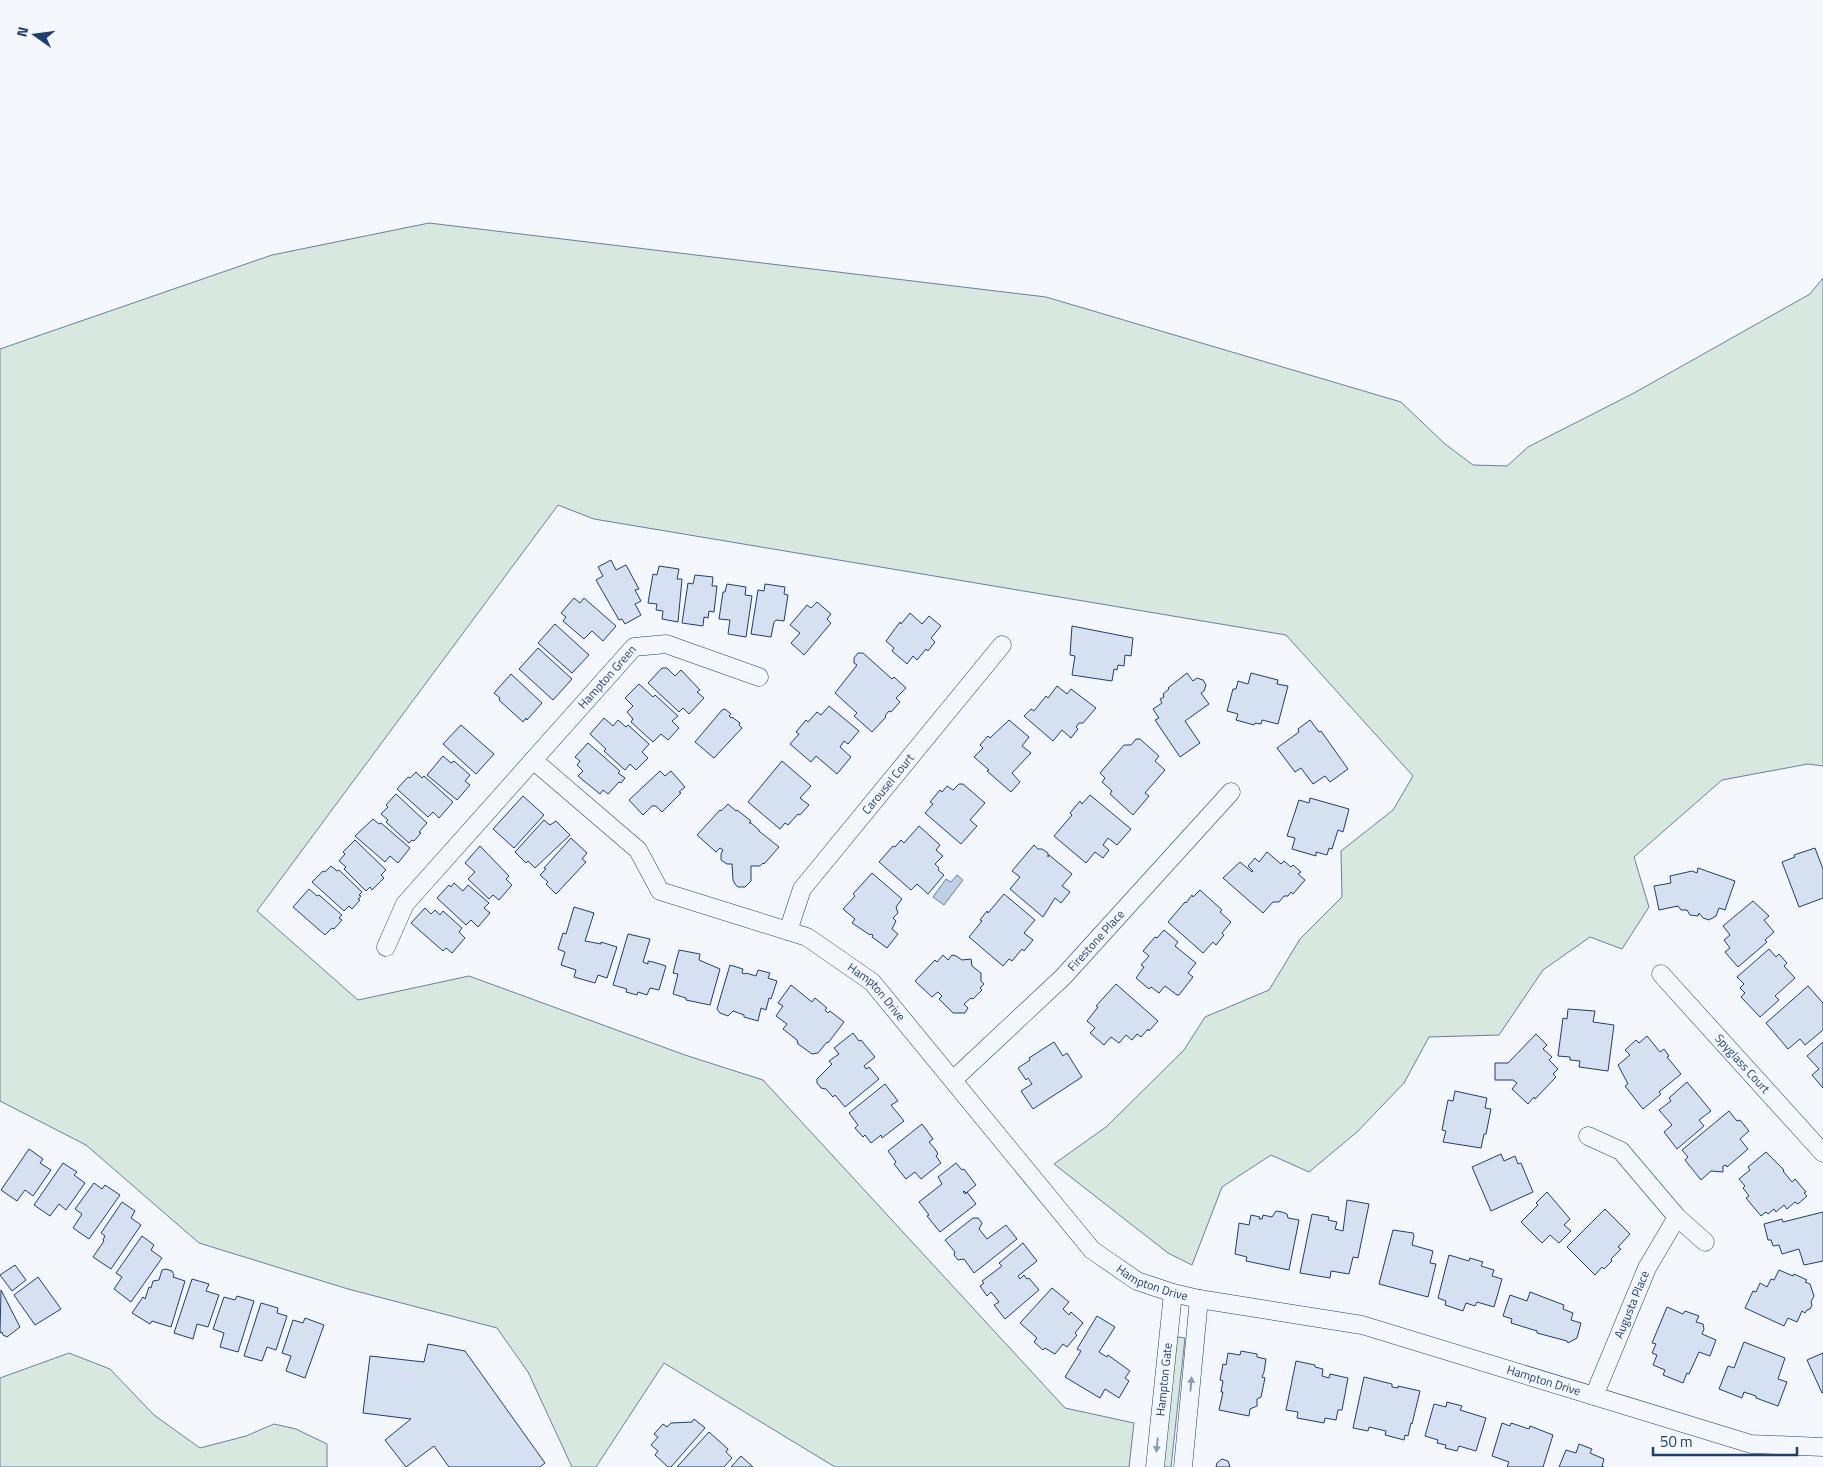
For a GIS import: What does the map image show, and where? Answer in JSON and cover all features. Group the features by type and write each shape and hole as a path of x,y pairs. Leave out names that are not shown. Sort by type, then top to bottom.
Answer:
{"street":[{"name":"Hampton Green","path":"386,948 405,904 634,646 666,644 759,677"},
{"name":"Carousel Court","path":"788,931 802,889 1002,645"},
{"name":"Hampton Drive","path":"533,760 638,850 660,891 807,937 872,982 1092,1250 1137,1281 1199,1299 1362,1326 1751,1444 1823,1447"},
{"name":"Firestone Place","path":"953,1080 1063,977 1231,792"},
{"name":"Spyglass Court","path":"1661,974 1823,1153"},
{"path":"1588,1136 1621,1151 1677,1217 1705,1242"},
{"name":"Augusta Place","path":"1594,1396 1647,1268 1677,1217"},
{"name":"Hampton Gate","path":"1155,1467 1173,1293"},
{"path":"1183,1467 1199,1299"}],"shaded area":[{"path":"429,223 1046,297 1401,402 1445,444 1473,465 1507,466 1528,447 1634,393 1810,294 1823,278 1823,766 1808,764 1722,780 1634,857 1649,907 1622,949 1590,937 1543,970 1499,1035 1429,1037 1404,1083 1357,1132 1309,1172 1271,1155 1222,1187 1192,1265 1168,1253 1054,1164 1106,1127 1184,1050 1205,1017 1269,990 1300,939 1342,897 1341,851 1393,810 1413,776 1286,635 594,519 558,505 257,911 358,1000 469,976 685,1055 763,1080 1065,1408 1134,1423 1129,1467 835,1467 664,1363 596,1467 572,1467 528,1372 497,1328 348,1289 199,1243 86,1145 0,1101 0,349 272,255"},
{"path":"1172,1336 1185,1338 1171,1467 1158,1467"},
{"path":"69,1353 110,1369 154,1415 200,1448 246,1436 274,1424 296,1429 327,1444 327,1467 0,1467 0,1378"}],"water":[{"path":"957,875 963,880 944,905 933,897 946,879 951,882"}],"building":[{"path":"611,560 616,570 626,565 639,589 635,590 641,601 635,604 641,615 625,624 622,619 619,620 596,580 603,576 598,567"},
{"path":"659,566 679,569 677,579 682,579 678,622 662,619 663,611 656,610 657,604 648,603 653,574 657,575"},
{"path":"695,575 713,577 712,586 717,586 714,612 709,611 708,618 704,617 703,626 682,623 688,583 693,584"},
{"path":"727,584 746,587 745,595 752,596 746,637 728,634 730,620 719,619 723,592 725,592"},
{"path":"765,584 785,587 784,594 788,595 784,621 776,620 774,622 771,637 751,634 758,590 764,591"},
{"path":"574,598 580,603 584,598 616,626 603,641 592,631 584,639 563,621 566,617 561,613"},
{"path":"817,602 831,614 827,619 831,623 804,655 791,643 800,633 790,625 807,605 811,608"},
{"path":"910,613 922,624 929,616 941,626 931,638 935,642 928,651 926,649 917,660 913,656 907,664 892,651 894,648 886,641 900,622 901,624"},
{"path":"555,624 589,655 572,673 538,643"},
{"path":"1072,626 1133,638 1131,656 1125,655 1124,666 1118,665 1117,670 1114,669 1112,681 1072,675 1075,656 1070,655"},
{"path":"538,648 572,679 553,700 519,669"},
{"path":"858,653 863,653 892,679 894,677 906,688 896,698 900,702 891,712 889,711 872,732 854,716 857,713 835,693 857,665 854,663 854,658"},
{"path":"662,668 667,668 675,676 681,670 700,690 697,692 704,698 689,714 683,708 679,712 648,683"},
{"path":"1187,673 1193,681 1197,678 1203,680 1206,685 1201,693 1209,704 1185,721 1200,743 1180,757 1155,720 1159,718 1153,709 1162,703 1160,699 1164,697 1163,694 1168,688"},
{"path":"1251,673 1278,680 1277,684 1288,686 1278,724 1262,720 1261,724 1255,723 1254,725 1236,720 1238,714 1227,711 1233,689 1236,689 1238,681 1248,684"},
{"path":"511,674 542,703 523,722 494,693"},
{"path":"639,684 653,697 655,695 678,716 672,721 679,728 668,740 661,734 653,742 631,722 633,719 627,712 633,706 625,698"},
{"path":"1057,686 1067,694 1071,689 1096,708 1083,723 1079,723 1076,727 1078,729 1071,738 1062,730 1053,741 1024,716 1031,709 1034,711 1046,696 1048,698"},
{"path":"829,706 859,731 848,744 844,741 840,747 851,757 837,774 816,756 811,762 790,744 799,734 796,732 806,720 808,722 817,712 821,715"},
{"path":"725,709 731,714 729,716 731,718 740,723 739,725 742,728 714,758 695,742 722,710"},
{"path":"604,718 613,726 618,720 626,727 628,725 649,744 642,752 648,758 636,770 630,764 625,770 604,751 606,749 590,734"},
{"path":"1009,720 1029,737 1022,746 1031,753 1012,773 1020,782 1011,792 974,757 983,748 980,745 988,736 990,738"},
{"path":"1310,720 1319,732 1321,731 1348,769 1330,782 1325,776 1313,784 1301,768 1295,772 1277,748 1299,732 1298,729"},
{"path":"461,725 494,754 476,774 443,744"},
{"path":"1136,739 1140,739 1159,756 1155,761 1165,770 1145,793 1149,796 1133,815 1110,794 1112,791 1102,782 1105,778 1100,773 1124,745 1131,745"},
{"path":"588,743 620,771 618,773 625,778 608,794 603,790 600,794 578,776 583,771 577,765 580,761 575,757"},
{"path":"443,756 451,763 454,761 470,775 465,781 470,785 457,800 427,775"},
{"path":"782,761 811,786 800,798 809,805 788,825 785,823 780,829 748,802"},
{"path":"660,771 665,776 671,771 685,787 662,812 656,806 652,806 643,815 629,800"},
{"path":"416,772 422,778 424,776 453,802 439,818 433,812 428,817 397,789 408,777 410,778"},
{"path":"959,784 963,784 985,803 970,820 977,826 961,844 925,813 933,804 930,802 940,790 942,792 947,786 953,790"},
{"path":"396,794 427,823 414,841 412,840 409,843 386,822 388,820 381,814"},
{"path":"1090,795 1131,829 1117,845 1108,838 1103,845 1109,850 1103,858 1095,852 1086,863 1054,836 1072,815 1070,813 1080,801 1082,804"},
{"path":"523,796 544,815 514,848 493,829"},
{"path":"1310,798 1349,809 1343,832 1338,830 1332,849 1329,848 1327,855 1316,852 1316,856 1292,849 1295,838 1287,836 1299,800 1309,803"},
{"path":"728,804 751,821 749,823 779,847 764,864 751,866 751,881 745,887 738,887 735,884 732,864 727,864 721,860 723,850 720,848 716,852 697,835"},
{"path":"373,819 379,824 381,823 410,848 398,863 390,856 385,862 355,836"},
{"path":"544,820 550,825 556,821 570,835 535,868 528,861 526,863 515,852"},
{"path":"919,826 940,845 936,850 943,856 935,864 944,875 928,894 917,884 911,890 879,862 893,846 895,847 901,840 904,843"},
{"path":"571,838 587,853 582,859 586,862 556,894 546,884 548,882 540,875"},
{"path":"355,840 386,870 381,875 384,878 372,890 370,887 366,891 344,869 346,867 339,861 345,854 343,852"},
{"path":"1034,845 1048,853 1048,857 1049,855 1072,874 1062,886 1070,892 1061,903 1055,898 1043,917 1010,889 1020,877 1012,871"},
{"path":"480,846 509,876 506,879 512,885 499,900 493,895 489,899 468,879 475,872 465,863"},
{"path":"1815,848 1823,869 1823,898 1799,907 1782,862 1795,857 1794,855"},
{"path":"1267,852 1281,864 1284,861 1291,867 1293,865 1301,872 1298,874 1305,880 1293,894 1291,892 1279,902 1273,902 1263,913 1223,878 1240,862 1252,872 1248,866 1255,858 1259,862"},
{"path":"331,866 337,871 339,870 362,892 358,899 360,900 352,909 349,906 344,911 312,882"},
{"path":"1698,868 1735,881 1725,910 1719,908 1716,916 1709,920 1703,918 1699,913 1698,916 1690,915 1687,910 1681,910 1678,906 1659,910 1654,886 1671,883 1670,876 1692,871 1697,873"},
{"path":"872,873 902,899 896,907 898,913 893,918 896,921 892,929 898,934 887,948 872,937 873,935 852,923 855,919 843,909 855,896 853,894"},
{"path":"454,883 463,891 468,885 489,903 484,908 490,913 478,927 471,920 466,925 437,898 449,885 451,887"},
{"path":"309,889 342,915 339,918 342,920 325,935 293,907"},
{"path":"1200,890 1222,910 1220,912 1231,922 1222,933 1224,935 1216,945 1213,942 1203,953 1168,922 1192,895 1193,897"},
{"path":"1004,894 1035,920 1024,933 1033,940 1024,951 1022,949 1012,961 1009,959 1003,966 969,937 982,921 980,920 987,911 988,913"},
{"path":"1753,901 1769,916 1764,920 1774,932 1765,940 1767,942 1738,967 1725,952 1730,948 1724,940 1730,935 1723,926"},
{"path":"574,907 594,913 585,941 601,944 601,942 617,947 607,978 598,975 595,983 574,977 576,970 561,965 565,952 558,949 563,933 566,934"},
{"path":"425,908 431,914 435,910 440,915 443,911 462,928 459,932 465,938 452,953 446,948 443,951 411,923"},
{"path":"1164,930 1178,942 1175,946 1196,963 1188,973 1193,977 1179,995 1165,986 1159,993 1151,987 1149,989 1136,978 1144,967 1141,965 1149,956 1143,951"},
{"path":"628,934 650,939 643,962 648,964 648,961 666,966 659,990 650,988 647,995 638,992 637,995 626,992 627,989 613,985"},
{"path":"1769,949 1776,957 1779,954 1787,963 1784,966 1795,978 1775,996 1779,1000 1760,1017 1741,997 1745,993 1740,988 1744,984 1737,977"},
{"path":"679,950 700,954 699,960 720,969 710,1005 686,1000 686,998 673,994 678,974 673,973"},
{"path":"943,955 948,960 952,955 962,960 971,959 972,966 981,973 981,981 984,984 980,988 982,990 973,999 971,998 964,1004 968,1008 965,1013 953,1013 939,999 942,996 938,992 932,997 915,981 935,960 937,962"},
{"path":"730,965 743,969 742,973 745,974 756,976 758,970 770,973 768,978 777,981 766,1010 761,1008 758,1021 733,1011 728,1016 720,1013 717,1009"},
{"path":"1116,984 1158,1021 1141,1037 1137,1034 1132,1040 1126,1035 1119,1043 1111,1037 1104,1045 1090,1033 1095,1028 1087,1021 1098,1007 1096,1006"},
{"path":"791,985 812,1002 815,998 827,1008 825,1010 828,1013 830,1011 844,1022 818,1053 812,1054 798,1044 797,1040 783,1029 787,1024 776,1016 783,1006 778,1003"},
{"path":"1808,986 1823,1003 1823,1030 1805,1045 1800,1039 1788,1049 1766,1023"},
{"path":"1568,1009 1595,1011 1593,1022 1614,1025 1608,1071 1579,1067 1580,1061 1570,1060 1570,1057 1558,1056 1563,1018 1567,1019"},
{"path":"853,1033 875,1057 864,1066 866,1069 869,1067 879,1079 845,1107 835,1095 833,1097 826,1089 821,1088 817,1083 817,1079 832,1064 829,1061 839,1054 834,1048"},
{"path":"1536,1034 1547,1045 1543,1049 1552,1057 1549,1060 1558,1069 1553,1074 1556,1077 1528,1104 1512,1089 1517,1083 1513,1080 1495,1080 1495,1063 1508,1063"},
{"path":"1647,1036 1660,1052 1664,1049 1669,1056 1667,1057 1681,1074 1659,1092 1661,1094 1643,1109 1625,1086 1628,1084 1618,1065 1630,1055 1625,1050 1636,1040 1639,1043"},
{"path":"1054,1042 1063,1056 1067,1053 1082,1077 1033,1109 1021,1091 1032,1084 1028,1078 1026,1080 1018,1068 1030,1060 1029,1058"},
{"path":"1823,1042 1823,1088 1812,1075 1819,1069 1807,1056"},
{"path":"1687,1082 1711,1111 1699,1120 1704,1126 1677,1149 1664,1132 1672,1125 1659,1110 1671,1101 1669,1098"},
{"path":"885,1084 898,1101 891,1105 904,1121 882,1138 881,1135 871,1143 865,1135 863,1137 855,1128 858,1125 849,1113"},
{"path":"1455,1091 1487,1098 1485,1108 1491,1109 1481,1148 1443,1142 1446,1131 1442,1130 1448,1100 1453,1101"},
{"path":"1729,1111 1749,1131 1740,1139 1748,1149 1727,1167 1726,1165 1723,1166 1723,1172 1711,1171 1701,1180 1685,1160 1688,1157 1682,1150"},
{"path":"922,1124 933,1139 929,1142 938,1154 936,1156 941,1163 921,1179 915,1172 906,1179 894,1164 896,1162 888,1151"},
{"path":"29,1149 43,1159 40,1163 51,1170 33,1196 25,1190 17,1201 1,1190"},
{"path":"1766,1152 1784,1170 1792,1182 1795,1179 1807,1196 1798,1204 1795,1202 1787,1209 1784,1205 1776,1212 1774,1209 1768,1214 1766,1212 1761,1216 1746,1198 1749,1196 1743,1188 1745,1186 1739,1179 1750,1170 1748,1167"},
{"path":"1501,1154 1504,1161 1515,1156 1518,1164 1521,1163 1533,1192 1491,1211 1472,1167"},
{"path":"63,1163 77,1172 74,1175 85,1183 66,1210 59,1204 50,1216 34,1205"},
{"path":"956,1163 962,1170 964,1169 976,1185 967,1192 976,1204 940,1232 919,1202 942,1184 938,1177"},
{"path":"94,1183 102,1189 105,1185 120,1195 89,1239 73,1228 82,1214 75,1209"},
{"path":"1547,1192 1570,1219 1564,1225 1571,1231 1559,1243 1550,1235 1542,1243 1521,1222 1538,1205 1536,1203"},
{"path":"1347,1200 1369,1204 1358,1258 1353,1257 1349,1274 1331,1271 1330,1278 1300,1273 1312,1214 1329,1217 1328,1220 1337,1222 1335,1229 1343,1231"},
{"path":"122,1202 135,1211 131,1218 141,1225 111,1269 93,1257 104,1241 105,1236 101,1233"},
{"path":"1605,1209 1630,1234 1618,1247 1621,1249 1611,1259 1612,1261 1604,1269 1602,1267 1595,1275 1567,1247"},
{"path":"1276,1211 1287,1214 1288,1218 1299,1220 1289,1270 1246,1261 1247,1257 1235,1254 1239,1223 1249,1225 1251,1215 1262,1219 1263,1215 1272,1217"},
{"path":"1823,1212 1823,1261 1804,1265 1799,1249 1782,1254 1779,1245 1773,1246 1771,1240 1768,1240 1764,1224 1782,1219 1783,1222"},
{"path":"973,1218 978,1218 982,1223 979,1229 987,1239 1006,1225 1017,1239 974,1273 964,1259 958,1260 954,1255 955,1252 945,1240"},
{"path":"1393,1230 1413,1233 1412,1245 1433,1251 1430,1263 1436,1264 1428,1297 1379,1284"},
{"path":"142,1236 154,1245 151,1250 162,1258 131,1302 114,1289 122,1277 116,1273"},
{"path":"1023,1243 1037,1261 1018,1276 1020,1279 1024,1275 1027,1279 1029,1278 1039,1290 1005,1319 994,1305 999,1302 991,1292 987,1296 980,1286 984,1283 982,1281 1002,1266 999,1263"},
{"path":"1449,1255 1469,1261 1470,1258 1483,1262 1481,1266 1494,1270 1492,1276 1502,1279 1494,1307 1477,1302 1475,1306 1466,1303 1463,1311 1445,1305 1446,1301 1438,1298"},
{"path":"15,1265 26,1280 12,1291 0,1275"},
{"path":"162,1270 172,1271 173,1277 185,1281 171,1327 152,1321 150,1324 132,1313 143,1297 145,1299 153,1281 159,1280"},
{"path":"1779,1270 1807,1280 1805,1282 1810,1284 1814,1296 1810,1309 1805,1313 1802,1311 1797,1322 1788,1318 1784,1326 1745,1308 1753,1291 1756,1292 1760,1283 1767,1287 1771,1279 1774,1280"},
{"path":"38,1277 61,1309 35,1325 14,1295"},
{"path":"192,1279 209,1284 206,1291 219,1295 208,1327 197,1324 193,1339 174,1333"},
{"path":"1052,1288 1069,1302 1063,1309 1069,1315 1071,1312 1083,1323 1075,1333 1077,1335 1067,1347 1063,1344 1055,1354 1045,1348 1043,1350 1034,1342 1037,1338 1020,1323"},
{"path":"1,1290 20,1327 7,1337 2,1332 0,1333"},
{"path":"1530,1292 1564,1305 1563,1309 1573,1313 1571,1320 1581,1323 1577,1338 1568,1343 1567,1341 1537,1333 1537,1331 1511,1323 1512,1319 1503,1316 1510,1295 1527,1301"},
{"path":"237,1296 254,1301 238,1352 220,1347 224,1333 213,1329 224,1297 235,1300"},
{"path":"261,1303 278,1308 277,1313 287,1316 276,1350 267,1347 262,1361 244,1356"},
{"path":"1667,1307 1683,1314 1685,1311 1699,1316 1696,1322 1703,1324 1702,1334 1716,1340 1710,1356 1699,1352 1683,1383 1663,1375 1665,1370 1653,1365 1657,1355 1652,1353 1656,1344 1652,1343"},
{"path":"1097,1316 1115,1327 1099,1352 1107,1357 1108,1355 1130,1371 1125,1378 1129,1381 1119,1398 1105,1389 1100,1398 1065,1377 1081,1351 1077,1349"},
{"path":"305,1318 324,1325 305,1378 286,1371 291,1356 282,1353 293,1320 303,1323"},
{"path":"1744,1342 1785,1358 1778,1379 1787,1382 1778,1406 1744,1392 1742,1398 1719,1389 1728,1366 1734,1368"},
{"path":"428,1344 465,1351 545,1463 540,1467 449,1467 434,1446 406,1467 385,1440 411,1419 363,1413 370,1356 424,1362"},
{"path":"1241,1351 1257,1354 1257,1357 1266,1359 1262,1377 1265,1378 1261,1397 1257,1399 1257,1406 1250,1409 1249,1416 1219,1410 1223,1392 1221,1392 1223,1381 1220,1380 1223,1364 1226,1365 1228,1353 1240,1355"},
{"path":"1823,1353 1823,1393 1822,1393 1807,1360"},
{"path":"1296,1361 1315,1365 1315,1367 1323,1369 1322,1376 1329,1378 1330,1374 1348,1378 1342,1410 1338,1410 1336,1420 1325,1418 1324,1423 1297,1418 1298,1412 1286,1410"},
{"path":"1364,1377 1392,1384 1392,1387 1398,1388 1398,1386 1420,1391 1412,1424 1408,1436 1405,1435 1404,1440 1385,1435 1386,1431 1369,1427 1368,1431 1353,1428"},
{"path":"1447,1402 1462,1406 1460,1410 1486,1418 1476,1451 1459,1446 1457,1451 1445,1448 1446,1445 1437,1443 1438,1440 1425,1436 1434,1404 1446,1407"},
{"path":"694,1419 705,1428 671,1467 668,1467 655,1455 658,1451 651,1445 658,1437 654,1434 663,1424 667,1427 671,1423 692,1422"},
{"path":"1502,1423 1510,1426 1511,1423 1529,1429 1530,1426 1553,1435 1543,1467 1507,1467 1509,1462 1492,1456"},
{"path":"709,1432 728,1449 726,1452 732,1458 724,1467 677,1467"},
{"path":"1579,1444 1592,1449 1590,1453 1604,1459 1602,1466 1604,1467 1559,1467 1566,1450 1576,1453"},
{"path":"741,1456 753,1467 731,1467"},
{"path":"1222,1459 1228,1461 1230,1467 1216,1467 1217,1463"}]}
